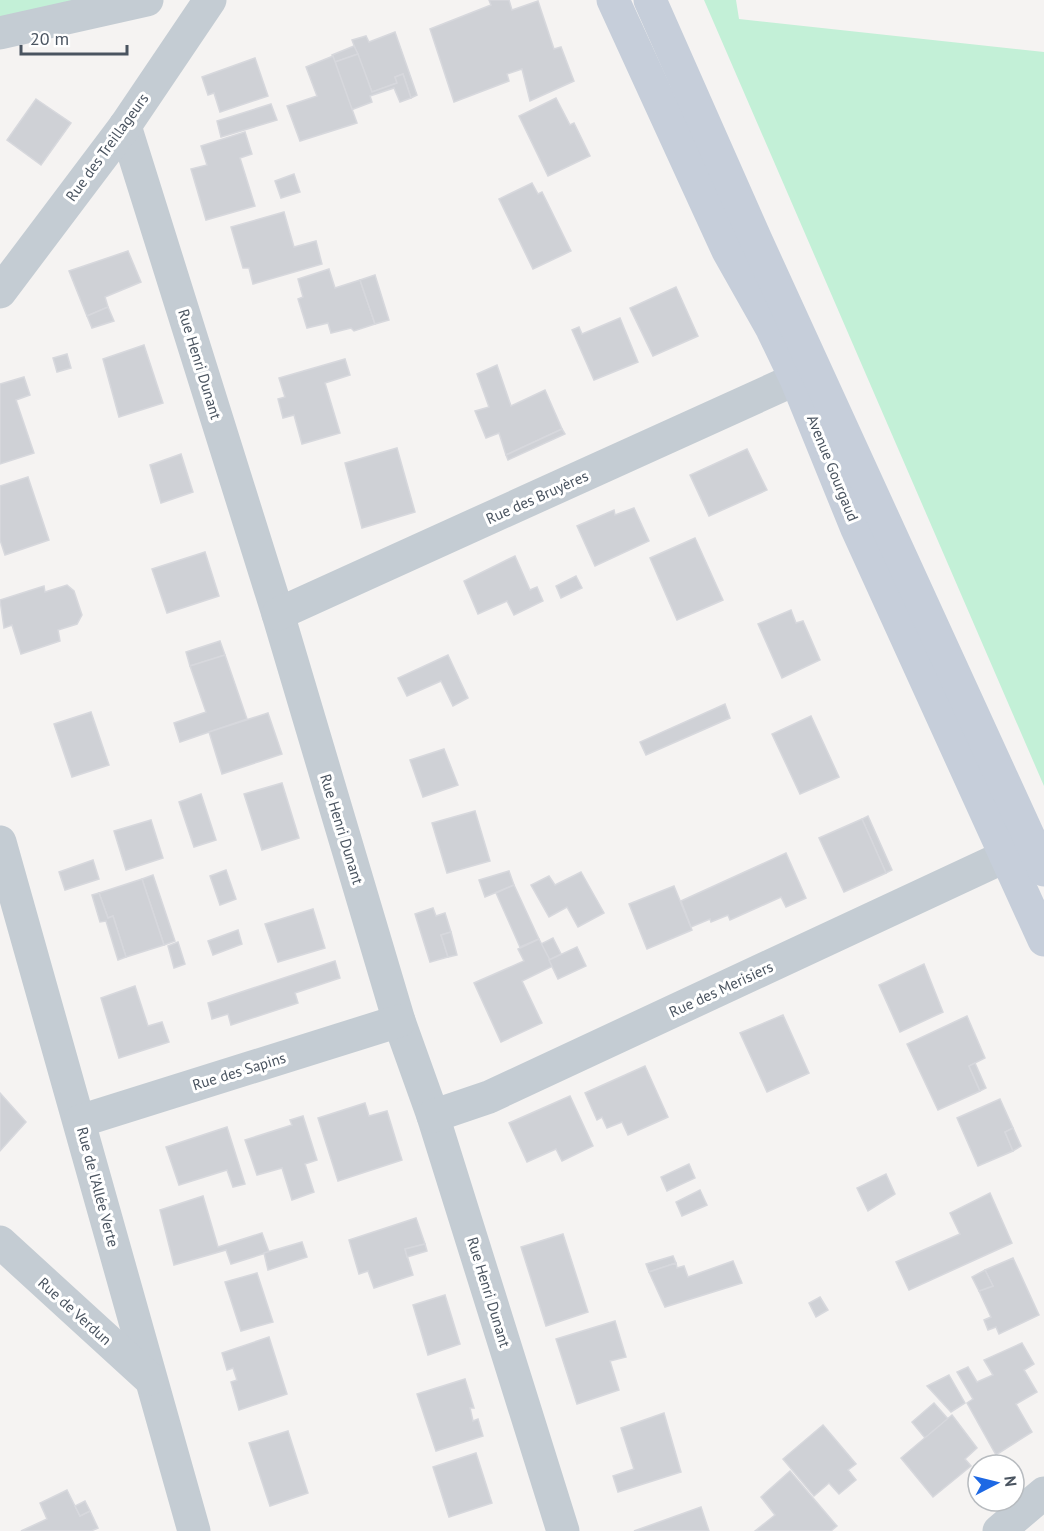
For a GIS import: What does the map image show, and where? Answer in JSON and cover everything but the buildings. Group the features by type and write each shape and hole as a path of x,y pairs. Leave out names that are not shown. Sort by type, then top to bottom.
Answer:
{"main road":[{"name":"Avenue Gourgaud","path":"613,0 728,251 772,329 796,379 857,529 1044,940"},
{"name":"Avenue Gourgaud","path":"650,0 756,240 1044,870"}],"street":[{"path":"0,33 147,0"},
{"name":"Rue des Treillageurs","path":"0,292 124,126 210,0"},
{"name":"Rue Henri Dunant","path":"124,126 278,615 399,1021 433,1116 563,1531"},
{"name":"Rue des Bruyères","path":"278,615 796,379"},
{"name":"Rue de l'Allée Verte","path":"0,842 194,1531"},
{"name":"Rue des Merisiers","path":"433,1116 489,1097 1006,856"},
{"name":"Rue des Sapins","path":"80,1121 399,1021"},
{"name":"Rue de Verdun","path":"0,1242 150,1379"},
{"path":"999,1531 1044,1493"}],"green space":[{"path":"0,0 79,0 0,17"},
{"path":"704,0 736,0 739,19 1044,52 1044,786"}]}
